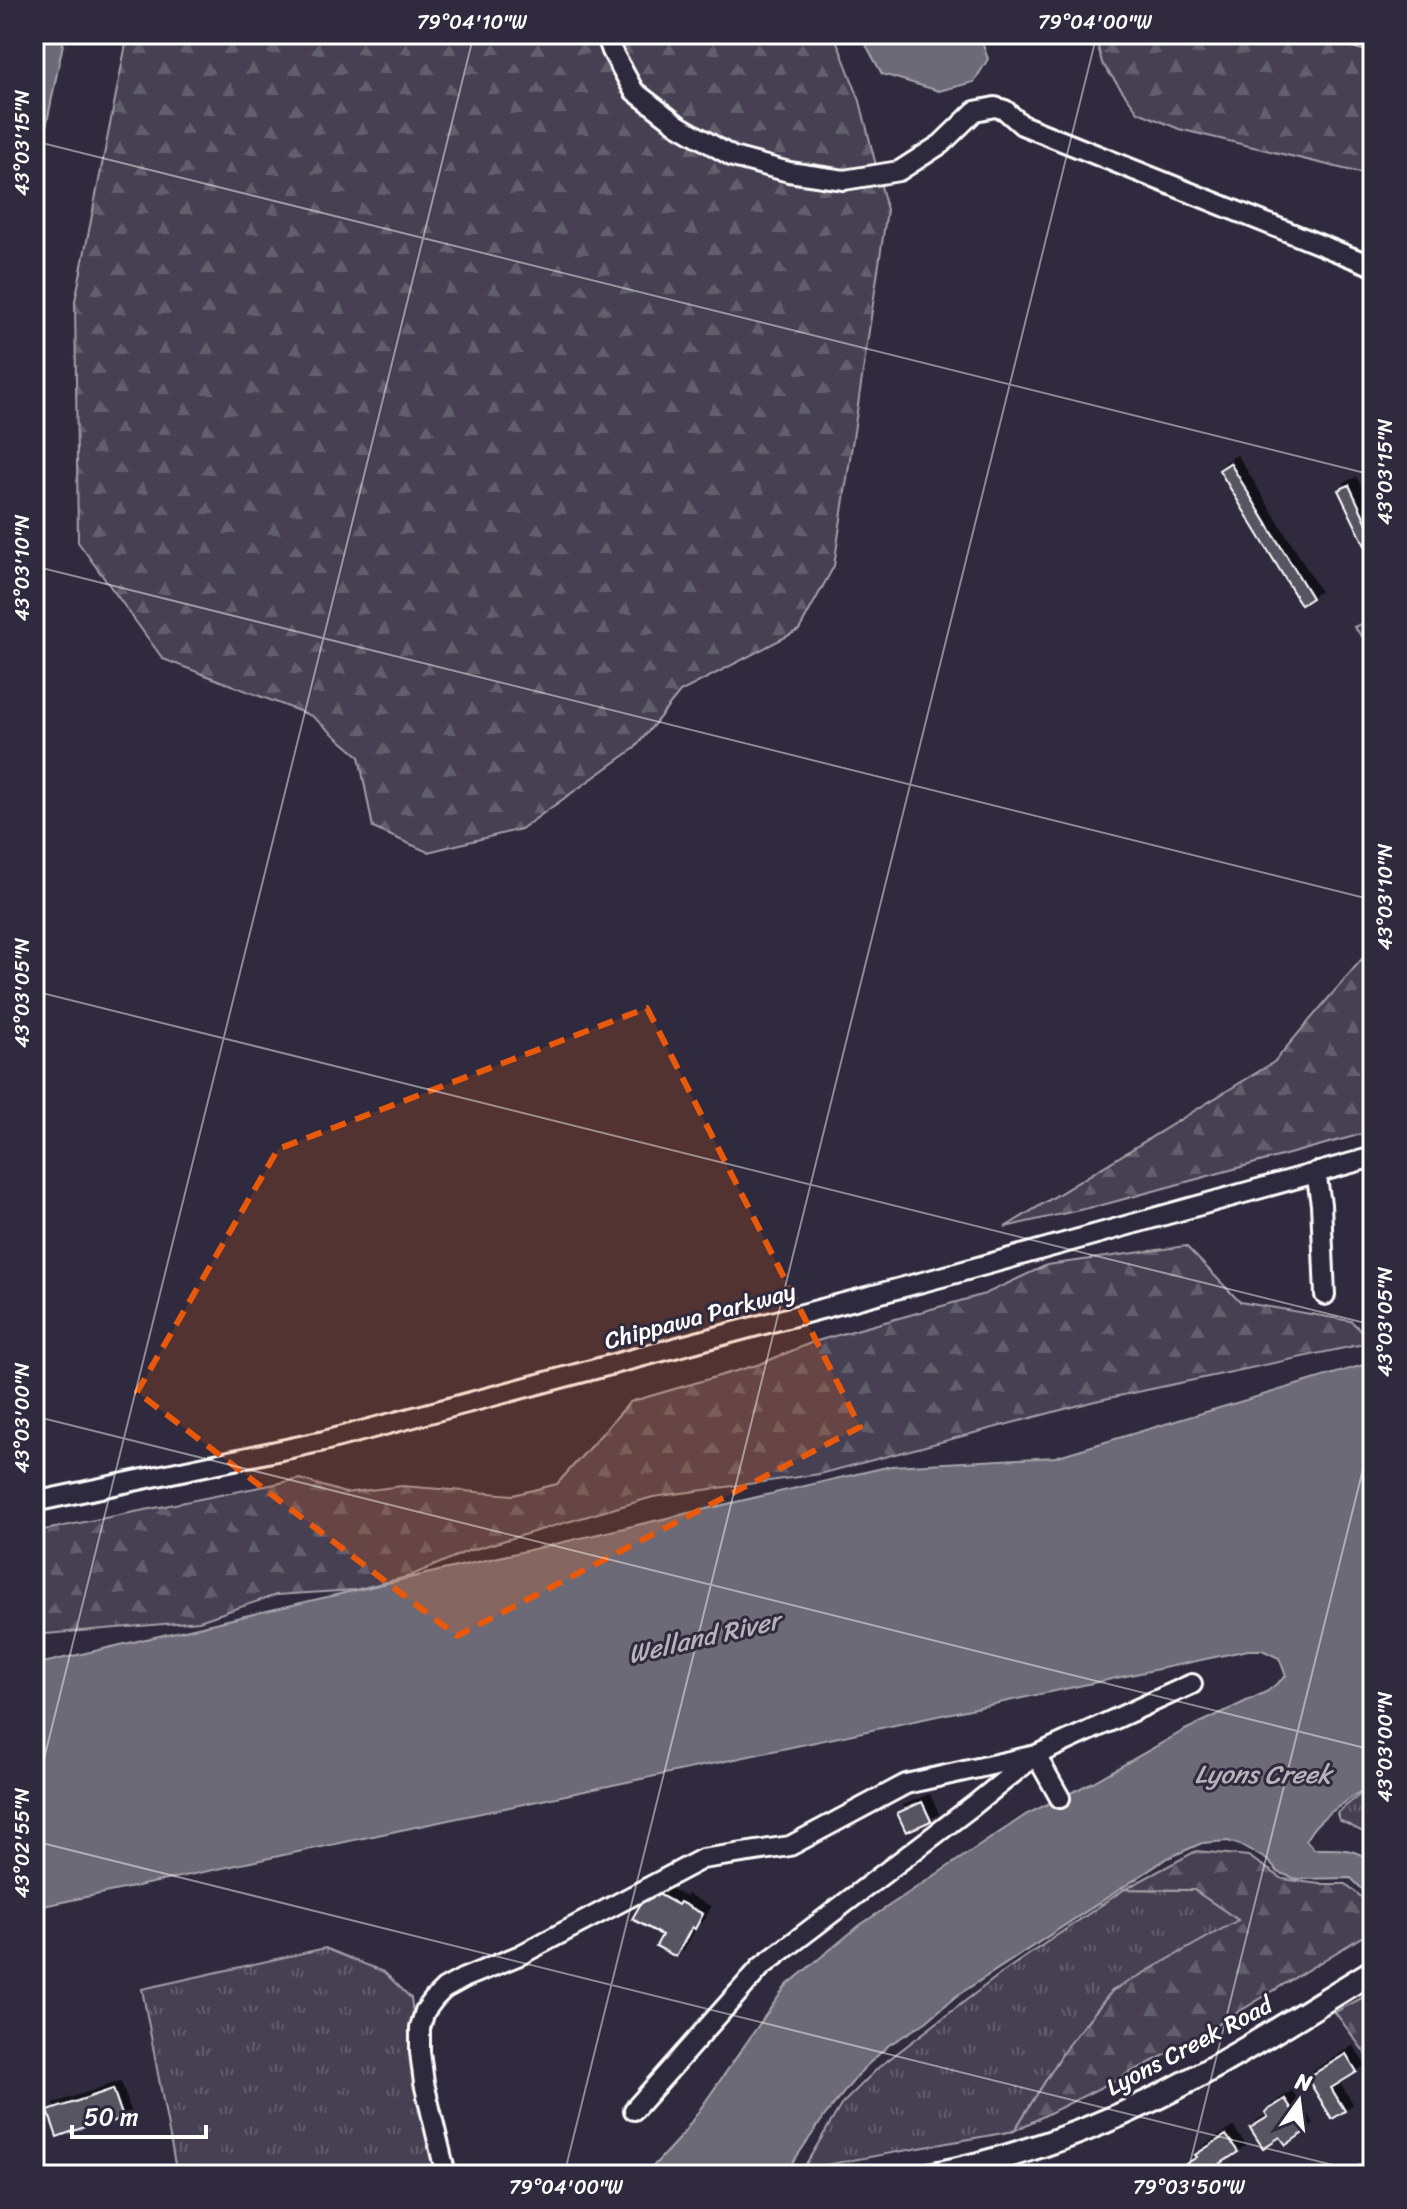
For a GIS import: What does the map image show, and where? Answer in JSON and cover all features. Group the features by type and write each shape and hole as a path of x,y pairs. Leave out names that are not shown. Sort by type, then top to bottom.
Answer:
{"main road":[{"name":"Lyons Creek Road","path":"929,2175 978,2170 1158,2097 1373,1971"}],"street":[{"path":"606,34 634,91 678,125 733,157 789,172 844,180 899,171 941,144 975,111 995,107 1005,110 1022,125 1373,266"},
{"name":"Chippawa Parkway","path":"34,1502 324,1441 949,1275 1373,1157"},
{"path":"1316,1172 1321,1204 1325,1295"},
{"path":"446,2175 424,2083 420,2052 420,2028 425,2011 444,1989 520,1955 702,1859 790,1846 906,1784 1036,1755 1192,1684"},
{"path":"1036,1755 1060,1798"},
{"path":"634,2110 761,1967 1036,1755"}],"highlighted area":[{"path":"647,1008 860,1427 457,1636 137,1392 278,1149"}],"green space":[{"path":"128,34 834,34 860,101 887,210 834,566 799,630 680,692 635,748 521,829 428,852 373,828 359,756 312,716 163,659 78,542 75,301"},
{"path":"1095,34 1373,34 1373,176 1179,129 1138,112 1102,63"},
{"path":"1373,619 1373,649 1354,627"},
{"path":"1373,946 1373,1131 1106,1204 1005,1227 1274,1062"},
{"path":"1186,1246 1240,1302 1351,1321 1373,1342 1095,1401 820,1474 653,1497 468,1551 410,1576 355,1590 276,1595 199,1621 34,1635 34,1532 300,1479 345,1493 402,1486 513,1495 557,1484 630,1402 760,1364 813,1342 985,1294 1047,1265"},
{"path":"1373,1784 1373,1837 1339,1820 1337,1813"},
{"path":"1196,1851 1248,1856 1283,1879 1346,1884 1373,1907 1373,1930 1181,2047 1014,2131 1068,2045 1112,1991 1238,1920 1194,1890 1125,1889"},
{"path":"1125,1889 1194,1890 1239,1920 1112,1991 1068,2045 1014,2131 803,2169 841,2105 879,2067 1003,1972"},
{"path":"325,1948 384,1972 411,1998 434,2174 177,2175 142,1989"},
{"path":"1373,1992 1373,2064 1335,2012"},
{"path":"1373,2156 1373,2175 1346,2174"}],"water":[{"path":"34,34 65,34 44,137 34,160"},
{"path":"860,34 979,34 988,59 974,82 939,91 882,74"},
{"path":"1373,1362 1373,1780 1319,1822 1306,1840 1314,1849 1351,1851 1372,1861 1373,1900 1351,1878 1295,1879 1278,1872 1267,1860 1243,1846 1228,1841 1202,1843 1168,1858 955,1997 926,2022 889,2045 863,2069 826,2114 784,2175 645,2175 682,2135 786,1986 860,1925 1027,1814 1093,1782 1185,1730 1268,1691 1286,1676 1279,1658 1262,1650 1248,1650 34,1908 34,1665 891,1466 1055,1457"}],"building":[{"path":"1230,463 1312,598 1301,605 1219,470"},
{"path":"1349,485 1373,536 1372,560 1338,490"},
{"path":"922,1802 931,1821 906,1832 897,1813"},
{"path":"649,1889 703,1914 695,1929 692,1927 676,1957 656,1946 662,1935 632,1919"},
{"path":"1346,2054 1357,2072 1331,2088 1345,2111 1332,2119 1307,2078"},
{"path":"113,2089 123,2118 106,2124 104,2120 57,2137 48,2111"},
{"path":"1285,2099 1306,2131 1286,2145 1280,2137 1263,2148 1250,2128 1268,2117 1265,2112"},
{"path":"1226,2135 1238,2152 1203,2175 1191,2175 1184,2165"}],"water label":[{"name":"Welland River","path":"704,1637"},
{"name":"Lyons Creek","path":"1263,1774"}]}
